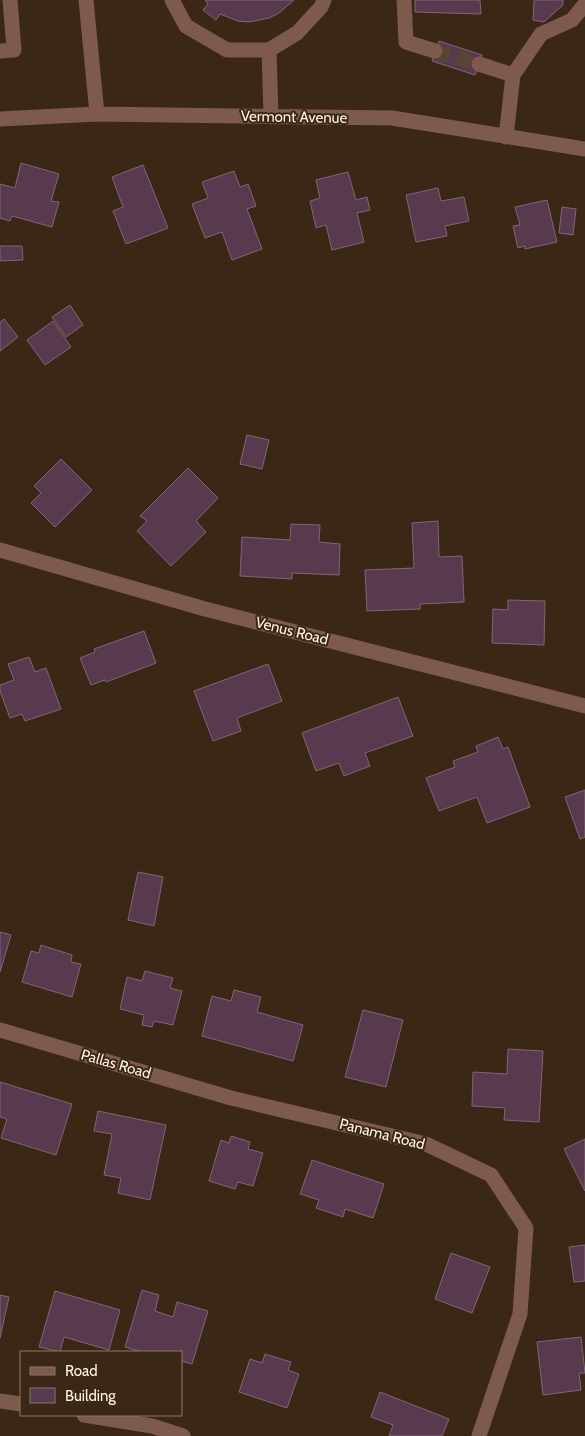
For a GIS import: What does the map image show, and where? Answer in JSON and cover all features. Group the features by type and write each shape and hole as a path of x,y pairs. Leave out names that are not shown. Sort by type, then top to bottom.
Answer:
{"street":[{"path":"0,51 14,50 10,0"},
{"path":"86,0 97,114"},
{"path":"172,0 186,26 227,50 269,50 297,33 321,7 324,0"},
{"path":"404,0 406,42 436,51"},
{"path":"506,137 513,75 541,34 572,20 585,4"},
{"path":"269,50 271,117"},
{"path":"479,64 513,75"},
{"name":"Vermont Avenue","path":"0,119 97,114 392,118 585,149"},
{"name":"Venus Road","path":"0,550 196,606 585,706"},
{"name":"Pallas Road","path":"0,1030 231,1098"},
{"name":"Panama Road","path":"231,1098 426,1144 491,1175 526,1228 520,1314 479,1436"},
{"path":"0,1401 20,1404"},
{"path":"88,1416 150,1431 183,1436"}],"building":[{"path":"205,0 294,0 279,13 269,18 249,22 238,21 220,14 216,20 203,10 208,4"},
{"path":"415,0 480,0 481,14 415,12"},
{"path":"534,0 563,0 563,5 544,22 533,20"},
{"path":"439,41 482,55 475,75 432,61"},
{"path":"21,163 59,174 51,201 59,202 52,227 12,216 10,221 0,218 0,184 15,188"},
{"path":"143,165 168,228 126,244 113,211 123,207 112,177"},
{"path":"234,171 240,187 248,184 256,206 247,209 262,249 232,260 222,232 205,238 192,204 208,198 202,182"},
{"path":"348,172 356,200 367,197 370,210 357,213 364,242 332,250 326,225 316,228 310,201 320,198 316,180"},
{"path":"438,188 441,201 464,197 469,221 445,226 447,236 416,242 406,195"},
{"path":"547,200 557,242 525,249 525,246 518,248 513,226 520,225 515,207"},
{"path":"562,207 576,209 573,235 559,233"},
{"path":"0,246 22,246 23,260 0,261"},
{"path":"70,305 83,325 66,337 52,317"},
{"path":"4,319 18,337 0,351 0,322"},
{"path":"53,321 71,347 45,365 27,340"},
{"path":"247,435 269,440 262,469 240,464"},
{"path":"61,459 92,490 55,527 31,503 41,493 34,486"},
{"path":"188,468 218,498 196,521 206,532 171,566 137,531 147,521 140,516"},
{"path":"438,521 439,557 462,556 464,602 420,604 420,609 367,611 365,570 414,568 412,523"},
{"path":"291,524 320,525 319,542 340,544 339,575 292,573 292,579 240,576 242,537 290,540"},
{"path":"508,600 545,601 544,645 492,643 493,609 508,610"},
{"path":"144,631 156,663 106,682 105,680 91,685 80,658 95,652 94,649"},
{"path":"29,657 35,672 46,668 61,709 25,721 22,714 10,718 0,691 0,685 14,680 8,664"},
{"path":"268,664 282,701 237,718 241,731 213,741 194,691"},
{"path":"398,697 413,736 365,753 370,766 344,776 339,763 316,771 302,733"},
{"path":"498,737 503,749 508,747 530,807 487,823 477,797 439,811 426,778 455,767 453,761 478,752 476,746"},
{"path":"585,790 585,837 580,839 565,797"},
{"path":"138,872 163,877 154,926 128,920"},
{"path":"0,932 11,935 0,972"},
{"path":"41,945 72,955 71,962 81,964 72,997 22,982 31,951 39,953"},
{"path":"145,971 173,978 170,988 182,991 173,1025 154,1021 152,1027 142,1025 144,1015 120,1009 127,977 142,981"},
{"path":"234,990 261,997 257,1012 303,1025 293,1061 202,1036 212,996 231,1001"},
{"path":"363,1010 403,1020 386,1087 345,1077"},
{"path":"508,1049 543,1051 539,1122 504,1120 505,1108 472,1106 473,1072 507,1074"},
{"path":"0,1082 72,1104 56,1155 1,1138 7,1119 0,1117"},
{"path":"98,1111 166,1125 150,1200 118,1193 121,1178 104,1175 112,1134 94,1131"},
{"path":"231,1136 250,1142 248,1149 263,1153 253,1186 238,1182 235,1189 209,1181 221,1140 229,1143"},
{"path":"585,1139 585,1191 564,1149"},
{"path":"312,1160 384,1184 373,1218 345,1209 343,1217 316,1208 319,1200 300,1194"},
{"path":"585,1245 585,1281 574,1282 569,1247"},
{"path":"451,1253 490,1267 472,1313 435,1299"},
{"path":"142,1290 159,1295 155,1311 173,1317 177,1302 208,1311 192,1364 182,1361 182,1351 139,1351 125,1347"},
{"path":"55,1291 120,1310 109,1350 64,1337 60,1351 39,1347"},
{"path":"0,1295 9,1297 0,1338"},
{"path":"581,1337 585,1373 579,1373 581,1390 543,1395 537,1342"},
{"path":"265,1354 291,1362 288,1370 299,1374 287,1408 239,1392 250,1359 262,1363"},
{"path":"380,1392 449,1419 442,1436 389,1436 393,1425 371,1417"}],"tunnel":[{"path":"435,51 479,64"}]}
